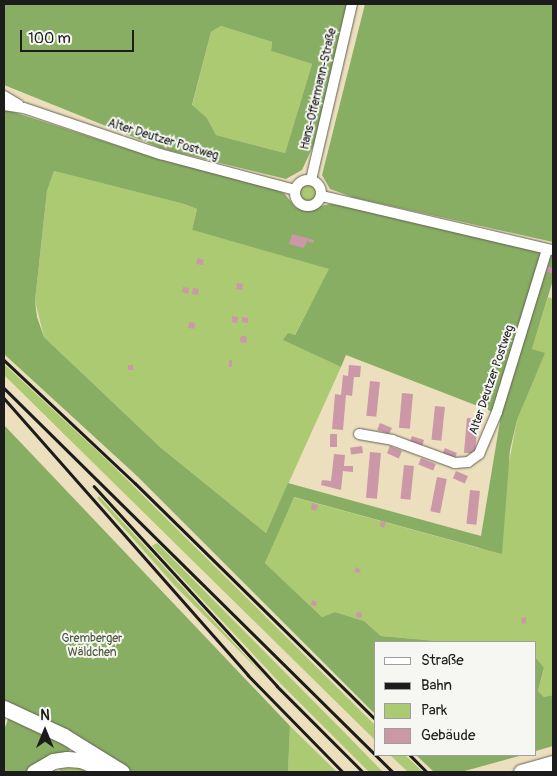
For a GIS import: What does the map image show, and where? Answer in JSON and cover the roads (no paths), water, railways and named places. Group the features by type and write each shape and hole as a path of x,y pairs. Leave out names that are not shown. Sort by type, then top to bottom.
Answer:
{"highway":[{"path":"4,708 72,740 122,772"},
{"path":"34,772 53,761 66,759 95,764 108,772"},
{"path":"521,772 553,763"}],"street":[{"name":"Hans-Offermann-Straße","path":"311,180 352,4"},
{"name":"Alter Deutzer Postweg","path":"4,96 24,108"},
{"name":"Alter Deutzer Postweg","path":"4,105 24,108 160,154 295,190"},
{"path":"311,180 320,186 322,196 316,205 305,206 297,201 295,190 301,182 311,180"},
{"name":"Alter Deutzer Postweg","path":"322,196 550,249 497,412 479,454 468,462 455,463 392,440 359,434"}],"railway":[{"path":"4,360 135,483 374,718"},
{"path":"4,388 374,753"},
{"path":"4,398 248,675 343,772"},
{"path":"94,486 277,686 363,772"},
{"path":"377,756 393,772"},
{"path":"411,756 427,772"}],"park label":[{"name":"Gremberger Wäldchen","path":"92,646"}]}
